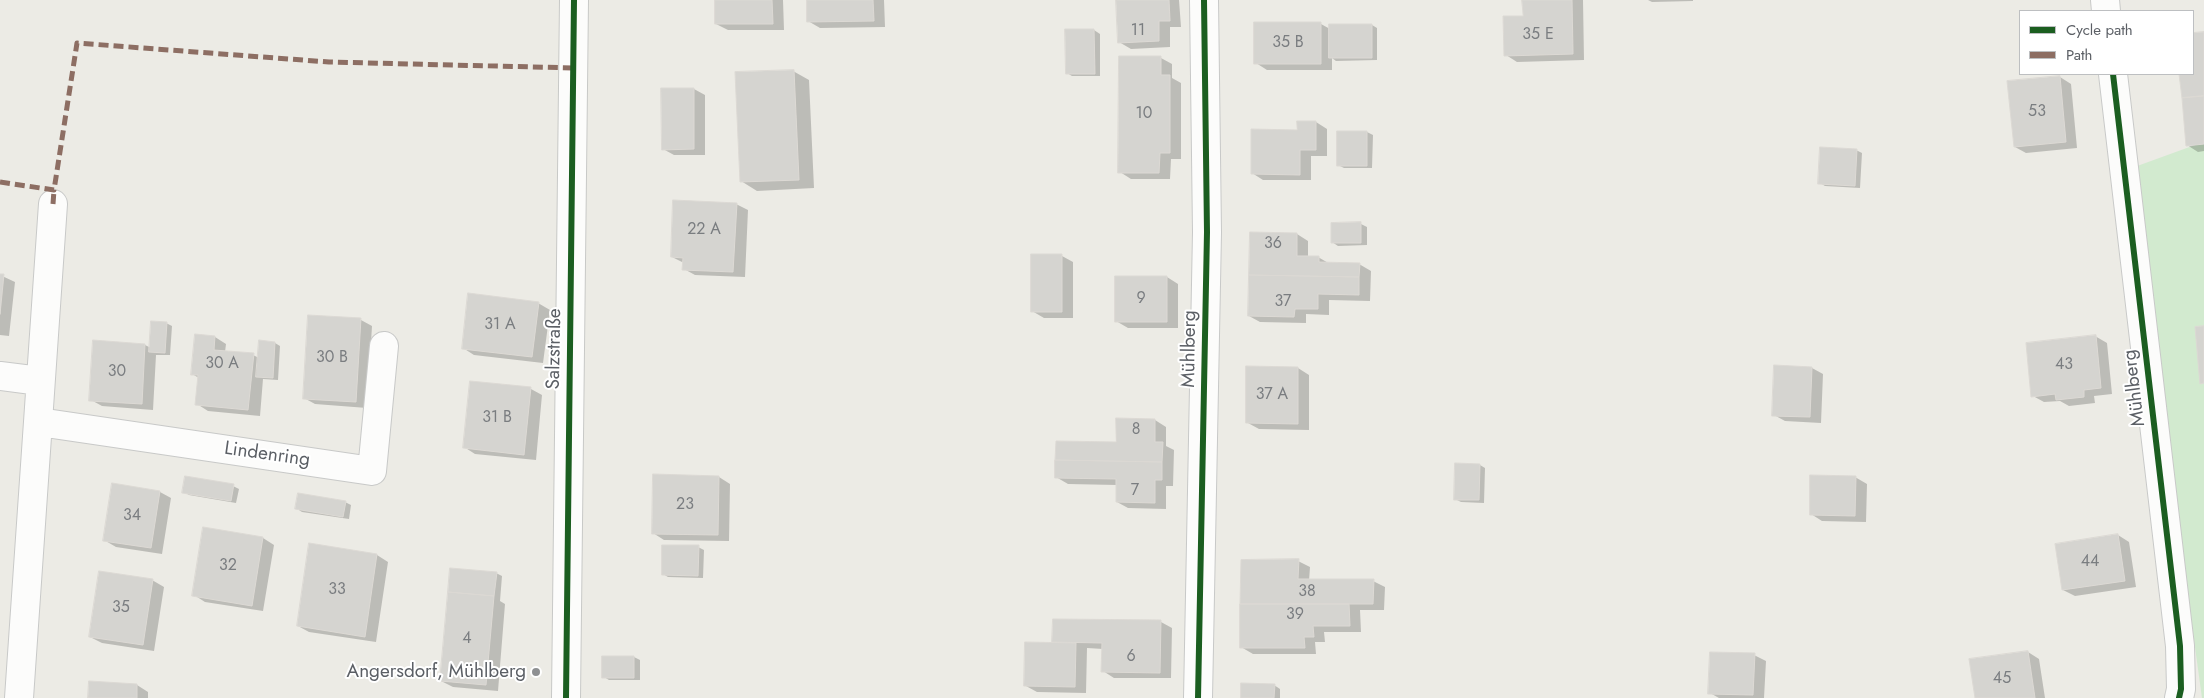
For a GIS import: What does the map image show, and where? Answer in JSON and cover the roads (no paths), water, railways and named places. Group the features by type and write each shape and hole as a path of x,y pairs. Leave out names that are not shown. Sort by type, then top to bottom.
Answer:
{"street":[{"name":"Salzstraße","path":"566,698 574,0"},
{"name":"Mühlberg","path":"1198,698 1207,232 1204,0"},
{"name":"Mühlberg","path":"2113,75 2180,646 2181,688 2179,698"},
{"path":"20,698 53,204"},
{"name":"Lindenring","path":"39,422 372,471 384,346"},
{"path":"0,376 40,381"}],"place":[{"name":"Angersdorf, Mühlberg","path":"536,672"}]}
